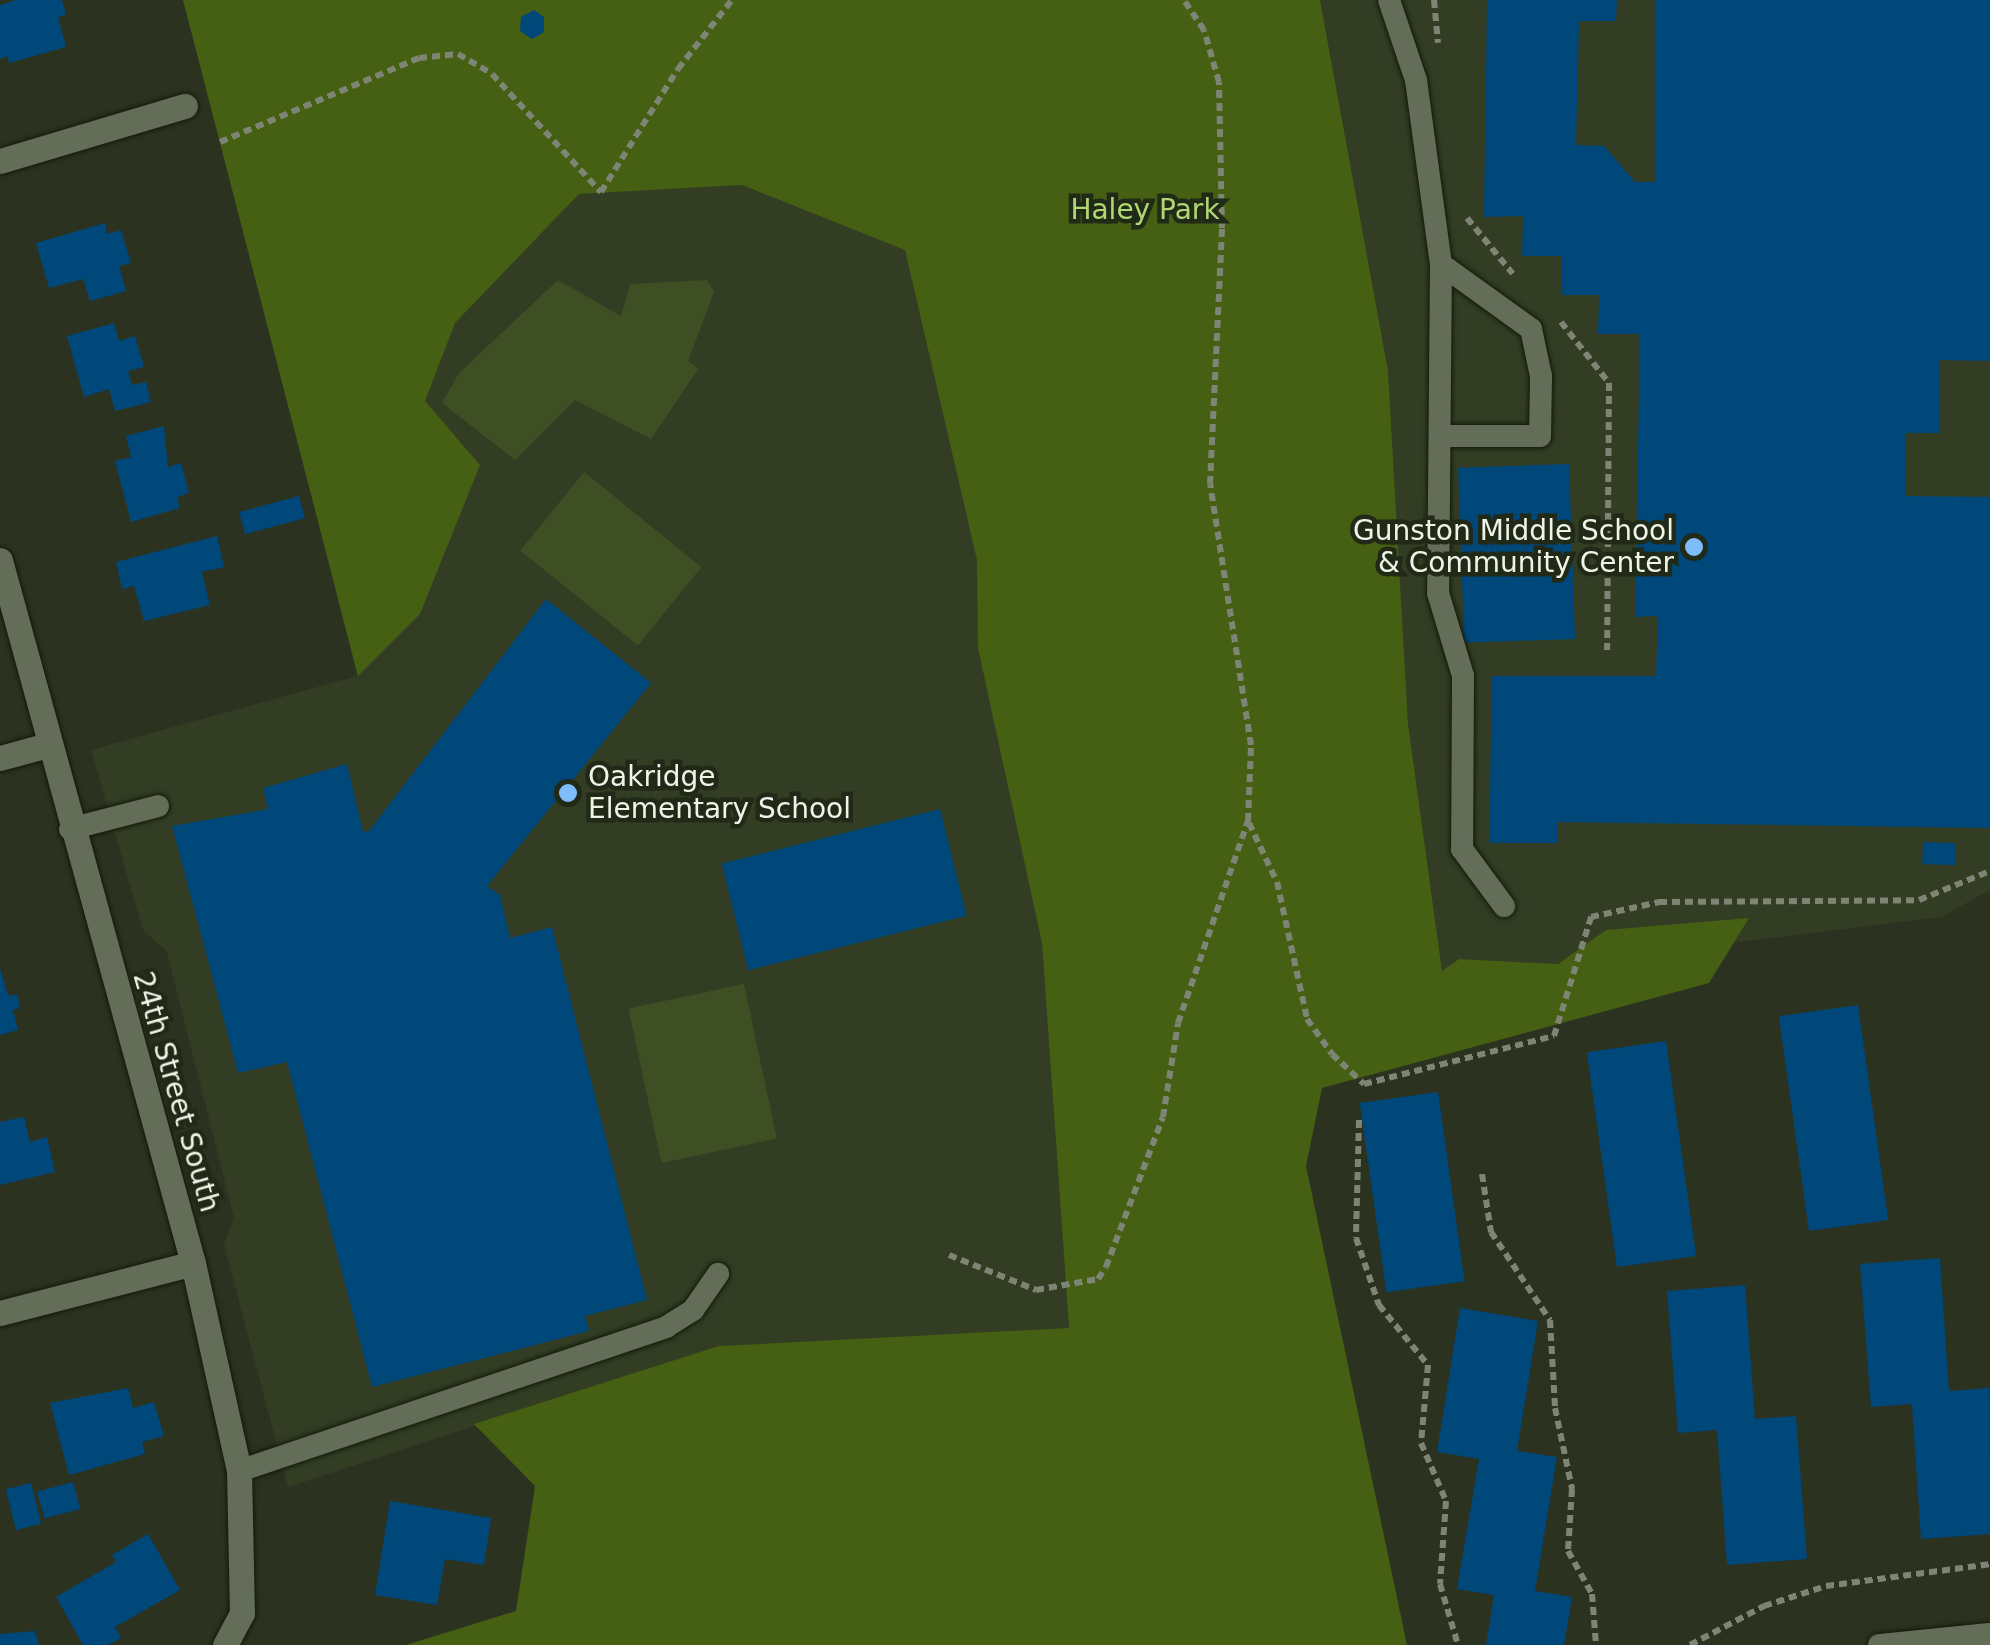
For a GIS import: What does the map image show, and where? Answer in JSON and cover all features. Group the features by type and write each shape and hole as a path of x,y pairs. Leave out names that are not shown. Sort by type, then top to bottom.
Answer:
{"street":[{"path":"0,161 184,106"},
{"name":"24th Street South","path":"0,560 70,830 193,1263 239,1471 242,1613 225,1645"},
{"path":"0,758 48,746"},
{"path":"0,1313 193,1263"}],"lane":[{"path":"1390,0 1416,80 1441,264 1438,593 1463,676 1462,850 1504,906"},
{"path":"1441,264 1531,330 1541,376 1540,436 1441,436"},
{"path":"70,830 158,806"},
{"path":"239,1471 666,1327 693,1310 718,1274"},
{"path":"1879,1645 1990,1634"}],"path":[{"path":"220,142 419,58 458,54 492,74 601,192 678,69 732,0"},
{"path":"949,1255 1036,1290 1098,1279 1163,1117 1178,1023 1248,820 1251,745 1210,484 1222,228 1219,82 1204,30 1184,0"},
{"path":"1248,820 1276,882 1307,1018 1332,1054 1364,1084 1554,1036 1591,917 1659,902 1918,900 1990,871"},
{"path":"1359,1120 1356,1238 1379,1304 1428,1365 1421,1442 1446,1501 1440,1584 1458,1645"},
{"path":"1482,1174 1492,1232 1550,1320 1556,1408 1572,1489 1568,1550 1592,1594 1596,1645"},
{"path":"1690,1645 1764,1606 1826,1586 1990,1564"}],"shaded area":[{"name":"Gunston Middle School & Community Center","path":"1320,0 1990,0 1990,890 1941,917 1558,964 1459,959 1442,972 1408,723 1388,370"},
{"name":"Oakridge Elementary School","path":"760,184 930,210 1018,597 1069,1328 719,1346 288,1487 224,1244 234,1218 167,952 143,930 91,750 357,676 297,436 455,322 579,194"}],"green space":[{"name":"Haley Park","path":"183,0 1320,0 1388,370 1408,723 1442,971 1459,959 1558,964 1606,930 1749,918 1709,983 1322,1088 1306,1166 1407,1645 406,1645 516,1611 535,1486 474,1424 719,1346 1069,1328 1042,943 978,648 977,560 905,250 742,185 579,194 455,323 425,401 480,465 420,614 358,676"},
{"path":"558,280 621,316 630,284 707,280 714,292 688,361 698,369 651,439 575,400 515,460 442,403 459,373"},
{"path":"584,472 701,567 638,646 520,550"},
{"path":"744,984 777,1139 661,1163 629,1009"}],"building":[{"path":"16,0 62,0 66,15 58,17 66,47 9,63 7,56 0,59 0,5"},
{"path":"1487,0 1617,0 1616,21 1579,21 1576,145 1604,146 1635,182 1655,182 1655,0 1990,0 1990,361 1940,360 1940,433 1906,433 1906,496 1990,497 1990,828 1558,822 1557,843 1489,843 1492,676 1656,676 1658,616 1635,617 1640,334 1598,334 1599,295 1561,295 1562,256 1522,256 1523,216 1484,217"},
{"path":"534,10 544,17 544,32 532,39 520,31 521,17"},
{"path":"105,223 107,234 121,230 131,263 119,266 126,291 90,301 83,279 49,288 36,243"},
{"path":"114,323 119,341 135,336 144,367 128,371 132,385 146,382 151,402 115,411 109,389 84,397 67,336"},
{"path":"164,426 168,467 181,463 189,493 177,497 180,508 131,522 115,461 131,457 126,436"},
{"path":"1569,464 1575,639 1464,643 1458,468"},
{"path":"299,496 305,518 245,534 239,512"},
{"path":"217,536 224,567 202,572 210,605 144,621 134,586 122,589 116,562"},
{"path":"546,599 651,683 487,886 500,895 510,938 552,927 647,1300 585,1316 589,1331 372,1387 287,1062 238,1073 172,826 268,809 263,788 347,764 363,832 369,831"},
{"path":"940,809 967,916 748,970 722,863"},
{"path":"1923,842 1956,843 1955,865 1922,864"},
{"path":"0,968 8,996 17,994 20,1008 13,1010 18,1030 0,1035"},
{"path":"1858,1005 1888,1220 1809,1231 1779,1016"},
{"path":"1666,1041 1696,1256 1617,1267 1587,1052"},
{"path":"1438,1092 1465,1281 1386,1292 1360,1103"},
{"path":"24,1117 30,1142 47,1137 55,1172 0,1185 0,1122"},
{"path":"1940,1258 1949,1391 1989,1388 1990,1534 1921,1539 1912,1404 1871,1407 1860,1264"},
{"path":"1745,1285 1755,1419 1796,1416 1807,1559 1727,1565 1717,1430 1678,1433 1667,1291"},
{"path":"1460,1308 1538,1321 1517,1451 1557,1457 1535,1591 1572,1597 1564,1645 1486,1645 1494,1595 1457,1589 1479,1459 1437,1452"},
{"path":"128,1388 133,1408 154,1402 164,1436 142,1442 145,1454 69,1475 50,1403"},
{"path":"73,1482 80,1509 45,1519 37,1492"},
{"path":"31,1483 41,1524 16,1530 6,1489"},
{"path":"390,1501 491,1518 484,1565 445,1559 437,1605 375,1595"},
{"path":"148,1534 180,1590 115,1627 121,1638 108,1645 83,1645 56,1597 116,1562 112,1555"},
{"path":"35,1631 39,1645 0,1645 0,1634"}],"place":[{"name":"Gunston Middle School & Community Center","path":"1694,547"},
{"name":"Oakridge Elementary School","path":"568,793"}]}
